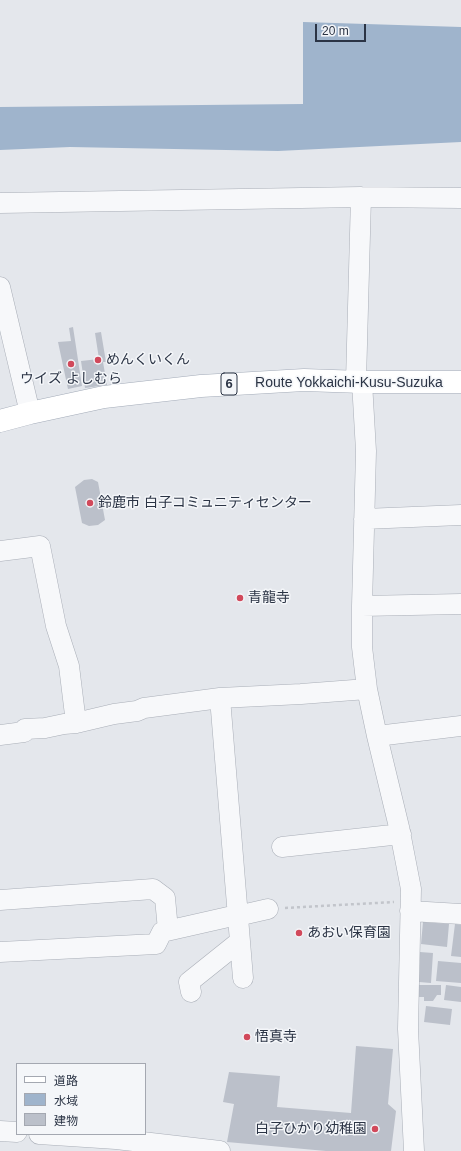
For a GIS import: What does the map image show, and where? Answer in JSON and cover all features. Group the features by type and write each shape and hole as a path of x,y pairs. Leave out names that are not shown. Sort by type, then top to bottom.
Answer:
{"main road":[{"name":"Route Yokkaichi-Kusu-Suzuka","path":"0,421 104,397 201,386 304,380 359,382 461,382"}],"street":[{"path":"0,203 361,197 461,198"},
{"path":"361,197 359,382 366,451 362,647 367,689 401,834 411,889 408,1030 414,1151"},
{"path":"0,287 30,413"},
{"path":"364,519 461,515"},
{"path":"0,551 40,546 56,626 69,666 76,723"},
{"path":"362,606 461,604"},
{"path":"0,735 24,732 25,729 45,728 76,723 114,714 137,711 144,708 220,698 367,689"},
{"path":"220,698 243,978"},
{"path":"377,736 461,726"},
{"path":"282,847 401,834"},
{"path":"0,900 154,889 165,898 168,930"},
{"path":"410,906 461,914"},
{"path":"0,952 156,944 162,932 168,930 268,909"},
{"path":"191,992 189,982 239,942"},
{"path":"0,1131 16,1132"},
{"path":"54,1135 116,1139 220,1151"}],"path":[{"path":"268,909 410,906"}],"water":[{"path":"303,22 461,27 461,142 278,151 70,147 0,150 0,107 303,104"}],"building":[{"name":"ウイズ よしむら","path":"73,327 82,386 68,389 58,342 71,341 69,328"},
{"name":"めんくいくん","path":"101,332 106,362 103,362 107,385 85,388 81,361 99,359 95,333"},
{"name":"鈴鹿市 白子コミュニティセンター","path":"92,479 98,482 105,520 98,525 89,526 82,523 75,487 84,480"},
{"path":"423,922 449,924 447,947 421,944"},
{"path":"455,924 461,925 461,957 451,956"},
{"path":"420,952 433,953 431,983 419,982"},
{"path":"438,961 461,963 461,983 436,981"},
{"path":"418,985 441,985 441,995 437,995 433,1001 424,1001 424,997 418,997"},
{"path":"446,985 461,987 461,1002 444,1000"},
{"path":"426,1006 452,1009 450,1025 424,1022"},
{"path":"356,1046 393,1049 388,1104 396,1111 391,1151 326,1151 227,1142 234,1104 223,1102 229,1072 280,1076 277,1107 351,1113"}],"place":[{"name":"めんくいくん","path":"98,360"},
{"name":"ウイズ よしむら","path":"71,364"},
{"name":"鈴鹿市 白子コミュニティセンター","path":"90,503"},
{"name":"青龍寺","path":"240,598"},
{"name":"あおい保育園","path":"299,933"},
{"name":"悟真寺","path":"247,1037"},
{"name":"白子ひかり幼稚園","path":"375,1129"}]}
